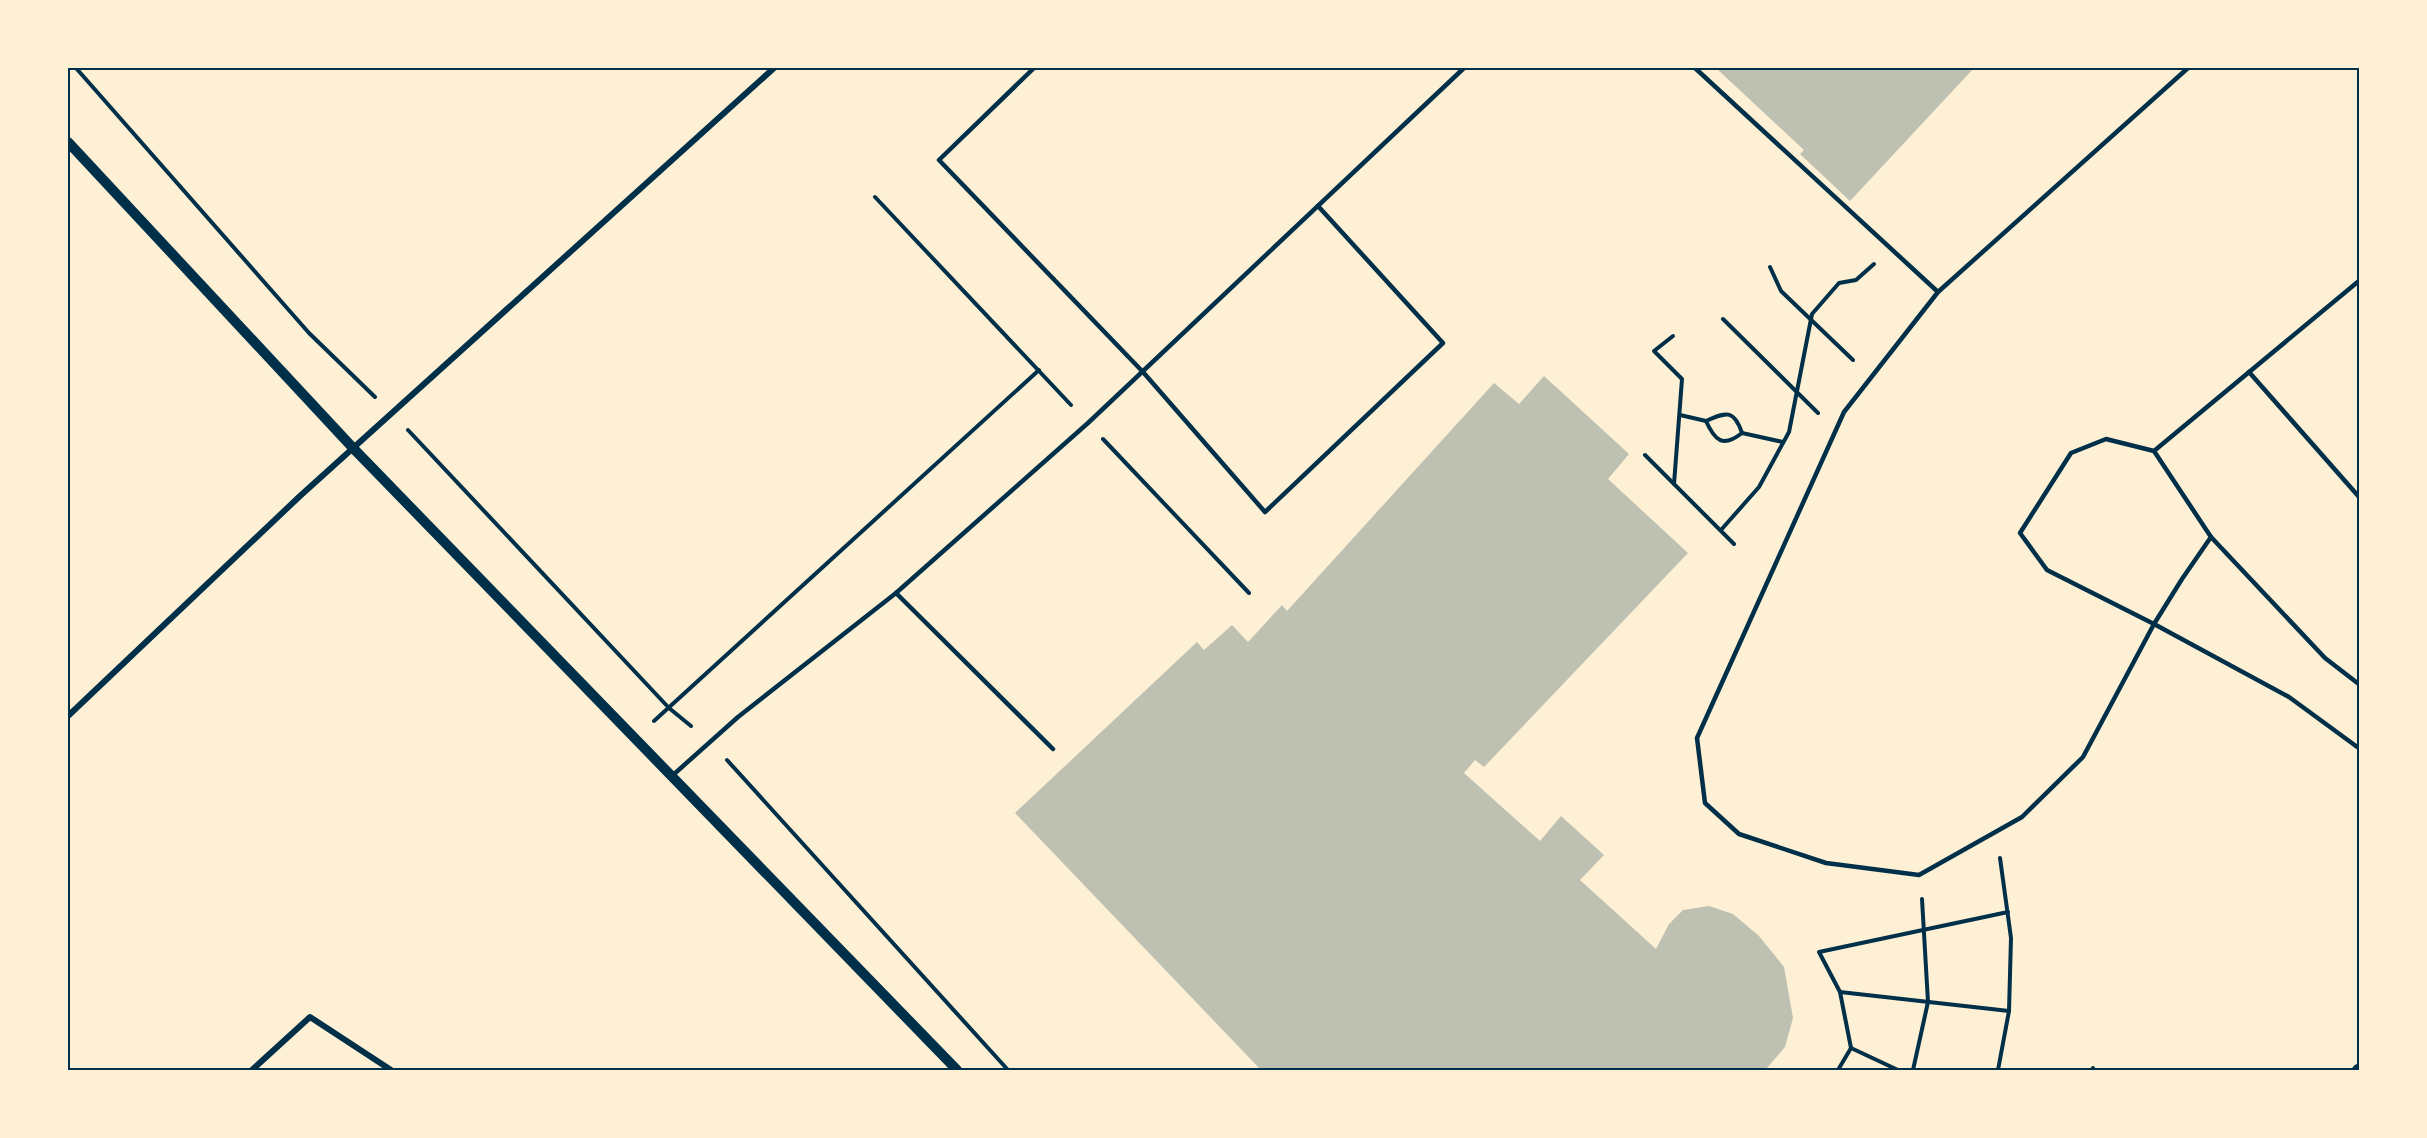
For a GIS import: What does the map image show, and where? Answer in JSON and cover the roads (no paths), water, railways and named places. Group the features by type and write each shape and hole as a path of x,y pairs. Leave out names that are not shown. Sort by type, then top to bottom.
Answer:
{"street":[{"path":"68,716 391,413 774,68"},
{"path":"68,142 353,448 957,1071"},
{"path":"252,1071 310,1017 391,1071"}],"lane":[{"path":"1034,68 939,160 1143,372 1265,512 1443,343 1318,206"},
{"path":"671,776 710,741 896,593 1088,423 1464,68"},
{"path":"1695,68 1938,292"},
{"path":"2188,68 1938,292 1844,412 1697,738 1705,803 1739,834 1826,863 1919,875 2022,816 2083,757 2154,624 2211,537"},
{"path":"2154,451 2360,280"},
{"path":"2248,372 2360,498"},
{"path":"2360,685 2325,658 2211,537 2154,451 2106,439 2071,453 2020,532 2047,570 2154,624 2289,697 2360,749"},
{"path":"896,593 1053,748"}]}
